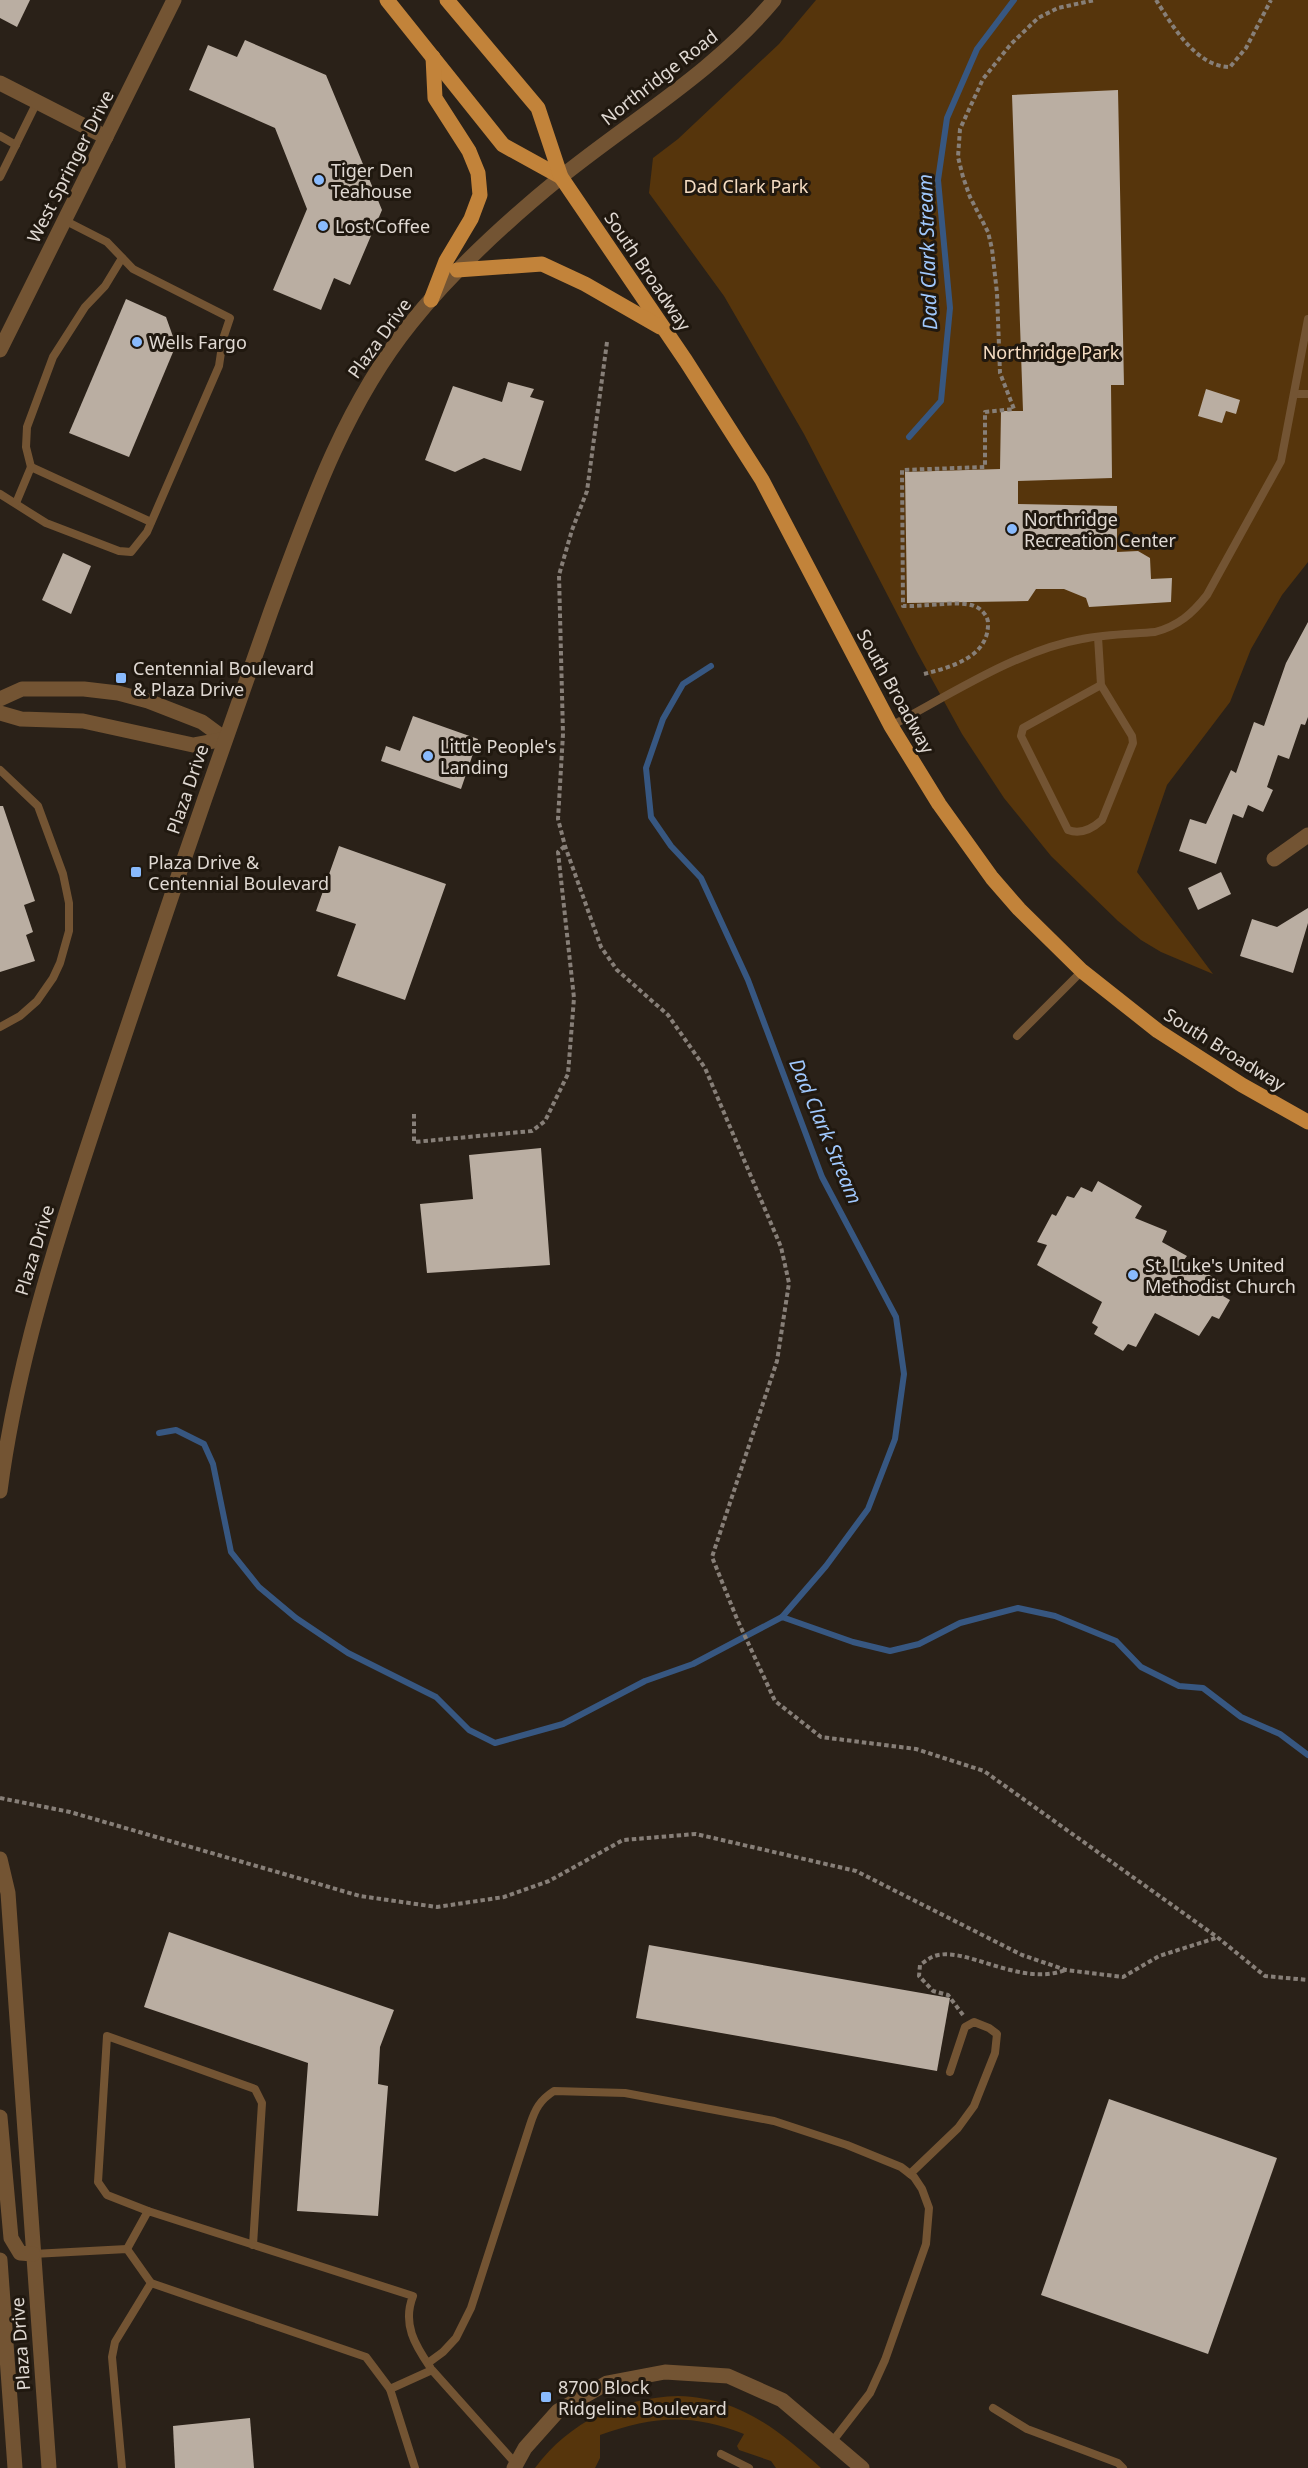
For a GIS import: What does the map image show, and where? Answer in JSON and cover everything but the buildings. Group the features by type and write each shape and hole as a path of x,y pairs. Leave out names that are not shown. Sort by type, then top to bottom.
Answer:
{"main road":[{"name":"South Broadway","path":"387,0 503,146 561,177"},
{"name":"South Broadway","path":"447,0 538,108 561,177 665,330 762,480 891,726 939,804 992,878 1018,909 1082,970 1158,1031 1242,1085 1308,1122"},
{"path":"431,300 446,261 471,219 480,195 478,173 469,151 435,98 433,57"},
{"path":"457,270 542,264 585,284 665,330"}],"street":[{"name":"West Springer Drive","path":"0,350 174,0"},
{"name":"Northridge Road","path":"561,177 710,65 752,26 774,0"},
{"path":"0,83 106,137"},
{"name":"Plaza Drive","path":"0,1491 17,1395 43,1285 95,1122 225,739 300,533 355,406 380,366 457,270 561,177"},
{"path":"0,699 22,689 84,689 118,693 159,705 202,722 225,739"},
{"path":"0,713 21,719 83,721 193,746 225,739"},
{"path":"1274,859 1308,835"},
{"name":"Plaza Drive","path":"0,1858 8,1893 49,2468"},
{"path":"0,2117 10,2238 20,2253 33,2254"},
{"name":"Plaza Drive","path":"0,2260 15,2468"},
{"path":"515,2466 525,2448 558,2411 606,2383 664,2372 728,2376 782,2400 862,2468"}],"lane":[{"path":"0,177 37,102"},
{"path":"0,136 16,144"},
{"path":"0,494 46,522 118,551 131,552 147,532 219,366 223,339 230,318 133,268 106,242 64,220"},
{"path":"16,503 31,467 26,447 27,427 53,357 85,307 105,286 123,258"},
{"path":"891,726 1009,664 1048,648 1082,638 1155,632 1174,625 1192,614 1207,595 1275,477 1281,461 1295,394 1308,319"},
{"path":"1295,394 1308,394"},
{"path":"31,467 151,522"},
{"path":"1098,637 1101,685 1132,736 1133,743 1102,820 1095,827 1081,833 1074,832 1068,830 1021,736 1023,728 1101,685"},
{"path":"0,770 38,806 63,874 69,903 69,931 53,978 36,1001 20,1016 0,1027"},
{"path":"1017,1036 1082,970"},
{"path":"910,2174 958,2128 974,2106 998,2039 997,2034 974,2022 965,2027 950,2072"},
{"path":"253,2245 262,2103 260,2095 255,2089 107,2036 98,2182 107,2195 148,2211 253,2245 412,2296 408,2323 416,2346 430,2366 515,2466"},
{"path":"390,2389 430,2366 456,2338 471,2308 538,2103 554,2091 625,2093 774,2121 847,2145 901,2167 922,2189 929,2208 926,2244 885,2360 870,2393 832,2442"},
{"path":"127,2248 148,2211"},
{"path":"33,2254 127,2248"},
{"path":"127,2248 151,2283 366,2357 390,2389 415,2468"},
{"path":"122,2468 112,2356 115,2342 151,2283"},
{"path":"993,2408 1027,2429 1118,2463 1123,2468"},
{"path":"721,2454 749,2468"}],"path":[{"path":"924,674 954,666 979,650 985,643 988,623 986,615 974,606 903,606 902,470 985,467 985,412 1014,409 1000,373 992,249 988,232 970,198 963,177 958,157 960,129 983,80 1000,56 1038,18 1058,8 1095,0"},
{"path":"1156,0 1170,22 1191,47 1205,59 1223,67 1230,67 1246,48 1271,0"},
{"path":"607,342 587,491 572,530 559,575 563,734 558,819 565,846 601,947 617,970 668,1015 705,1068 781,1247 789,1283 777,1361 712,1557 737,1619 775,1701 820,1737 916,1749 984,1771 1216,1937 1265,1976 1308,1980"},
{"path":"414,1114 414,1142 532,1131 545,1121 568,1074 574,998 558,852 565,846"},
{"path":"0,1798 70,1812 360,1896 437,1907 504,1897 549,1881 623,1840 696,1834 856,1871 1022,1955 1066,1970 1123,1977 1160,1956 1216,1937"},
{"path":"969,2024 948,1995 933,1991 919,1976 920,1965 933,1956 950,1954 1029,1975 1050,1976 1066,1970"}],"green space":[{"name":"Northridge Park","path":"816,0 1308,0 1308,562 1282,595 1251,649 1230,702 1167,785 1137,872 1213,974 1161,952 1141,940 1118,921 1051,856 1004,798 962,734 804,434 724,296 649,193 653,158 678,139 779,44"},
{"path":"678,2396 700,2398 739,2409 773,2429 821,2468 776,2468 771,2461 739,2450 737,2446 744,2434 707,2423 672,2420 637,2424 600,2435 600,2458 595,2468 535,2468 564,2437 598,2415 637,2401"}],"waterway":[{"name":"Dad Clark Stream","path":"909,437 941,401 950,308 938,180 947,118 977,49 1014,0"},
{"name":"Dad Clark Stream","path":"711,666 683,684 663,719 646,768 651,817 671,846 701,878 748,980 822,1177 896,1317 904,1374 895,1439 868,1509 826,1566 782,1617"},
{"path":"159,1433 176,1430 204,1444 213,1464 231,1552 259,1587 296,1618 348,1653 436,1697 469,1730 495,1743 563,1724 645,1681 693,1664 782,1617 853,1642 890,1651 919,1644 960,1623 1018,1608 1055,1616 1116,1641 1141,1667 1179,1686 1203,1688 1241,1717 1280,1734 1308,1755"}],"place":[{"name":"Tiger Den Teahouse","path":"319,180"},
{"name":"Lost Coffee","path":"323,226"},
{"name":"Wells Fargo","path":"137,342"},
{"name":"Northridge Recreation Center","path":"1012,529"},
{"name":"Centennial Boulevard & Plaza Drive","path":"121,678"},
{"name":"Little People's Landing","path":"428,756"},
{"name":"Plaza Drive & Centennial Boulevard","path":"136,872"},
{"name":"St. Luke's United Methodist Church","path":"1133,1275"},
{"name":"8700 Block Ridgeline Boulevard","path":"546,2397"}],"park label":[{"name":"Dad Clark Park","path":"746,186"}]}
